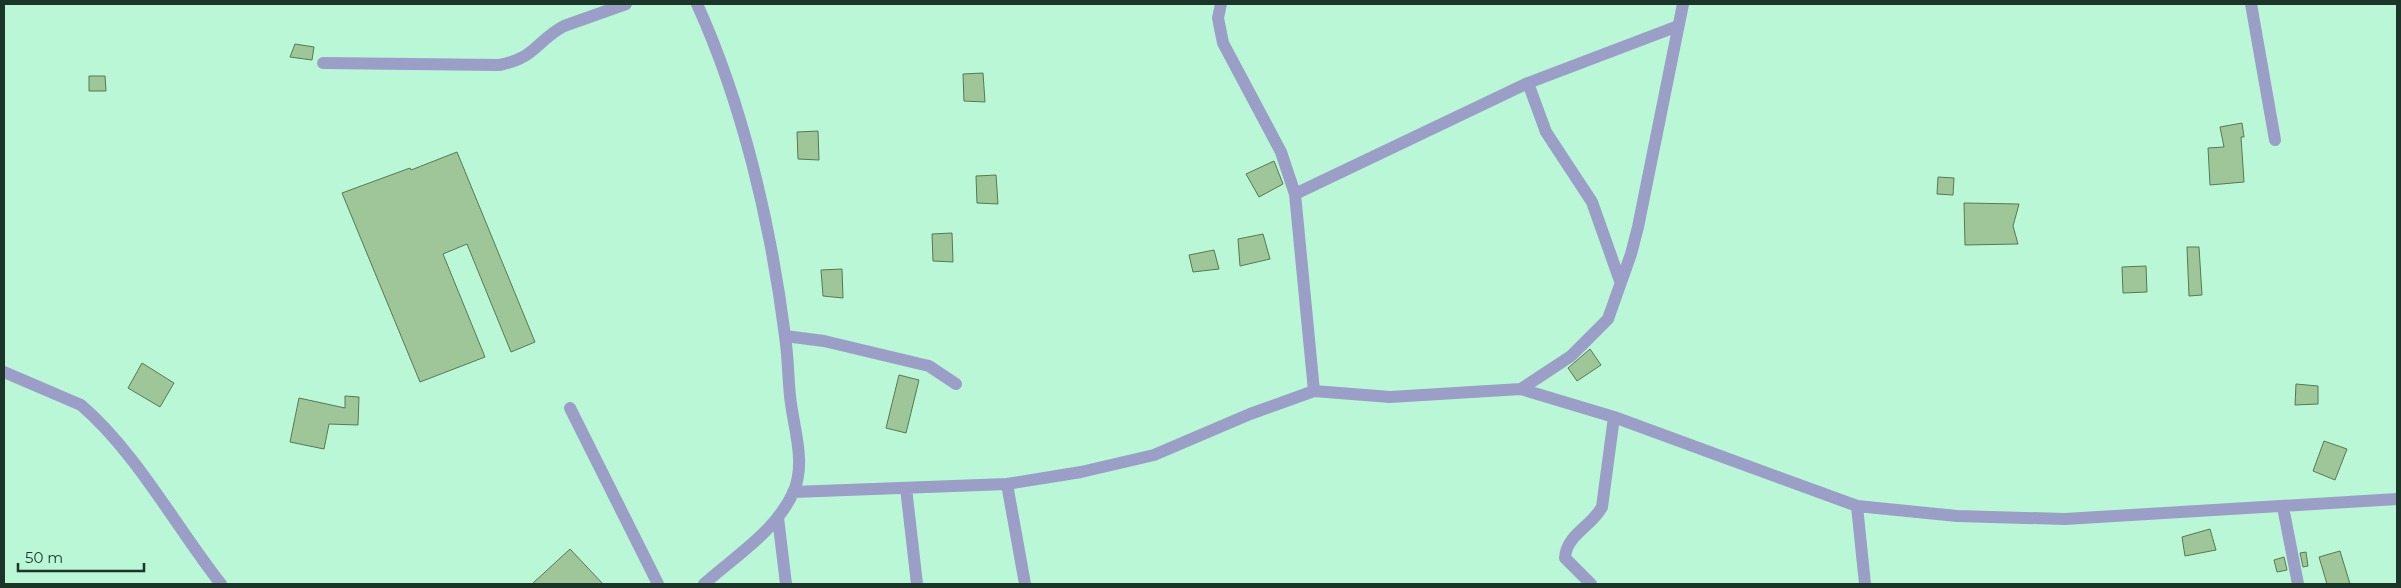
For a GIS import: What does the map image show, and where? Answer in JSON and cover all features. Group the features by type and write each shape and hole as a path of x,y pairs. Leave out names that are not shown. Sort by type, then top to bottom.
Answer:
{"street":[{"path":"323,63 505,64 529,55 556,30 564,26 626,4"},
{"path":"697,4 708,28 731,94 751,163 766,227 785,336 790,398 798,440 798,470 794,492 778,518 704,584"},
{"path":"1221,4 1218,18 1223,43 1281,152 1295,194 1314,391"},
{"path":"1521,389 1571,356 1608,319 1631,254 1638,227 1683,4"},
{"path":"2251,4 2275,140"},
{"path":"1295,194 1528,83 1678,26"},
{"path":"1528,83 1546,132 1592,202 1620,281"},
{"path":"785,336 824,341 928,366 956,384"},
{"path":"4,372 81,405 91,413 150,486 221,584"},
{"path":"794,492 1007,484 1081,472 1154,455 1250,414 1314,391 1390,396 1521,389 1614,416 1857,506 1957,516 2065,519 2397,499"},
{"path":"570,408 658,584"},
{"path":"1591,584 1565,558 1566,548 1570,540 1595,519 1602,507 1614,416"},
{"path":"1007,484 1025,584"},
{"path":"906,488 917,584"},
{"path":"1857,506 1865,584"},
{"path":"2283,507 2298,584"},
{"path":"778,518 786,584"}],"building":[{"path":"295,44 314,47 312,60 290,57"},
{"path":"983,73 985,102 964,101 963,74"},
{"path":"89,76 105,76 106,91 89,91"},
{"path":"2242,123 2244,137 2241,137 2244,182 2210,185 2208,148 2224,147 2220,127"},
{"path":"818,131 819,160 798,159 797,132"},
{"path":"457,152 535,342 511,352 467,244 443,254 485,357 420,382 342,193 410,168 411,170"},
{"path":"1274,161 1283,184 1259,197 1246,174"},
{"path":"996,175 998,204 977,203 976,176"},
{"path":"1938,177 1954,178 1953,195 1937,194"},
{"path":"1964,203 2019,204 2013,226 2018,244 1965,245"},
{"path":"952,233 953,262 933,261 932,234"},
{"path":"1263,234 1270,259 1240,266 1238,239"},
{"path":"2187,247 2199,247 2202,295 2189,296"},
{"path":"1214,250 1219,269 1193,272 1189,255"},
{"path":"2146,266 2147,292 2123,293 2122,267"},
{"path":"842,269 843,298 823,296 821,270"},
{"path":"1590,349 1601,365 1577,381 1568,368"},
{"path":"142,363 174,383 160,407 128,388"},
{"path":"899,375 919,380 906,433 886,428"},
{"path":"2296,384 2318,386 2318,404 2295,405"},
{"path":"345,396 359,397 358,425 329,424 324,449 290,442 299,398 345,408"},
{"path":"2324,441 2347,449 2335,480 2313,471"},
{"path":"2210,529 2216,550 2185,556 2182,537"},
{"path":"570,549 603,584 532,584"},
{"path":"2340,551 2350,584 2327,584 2319,557"},
{"path":"2306,552 2308,566 2303,567 2300,553"},
{"path":"2284,557 2287,570 2277,572 2274,560"}]}
